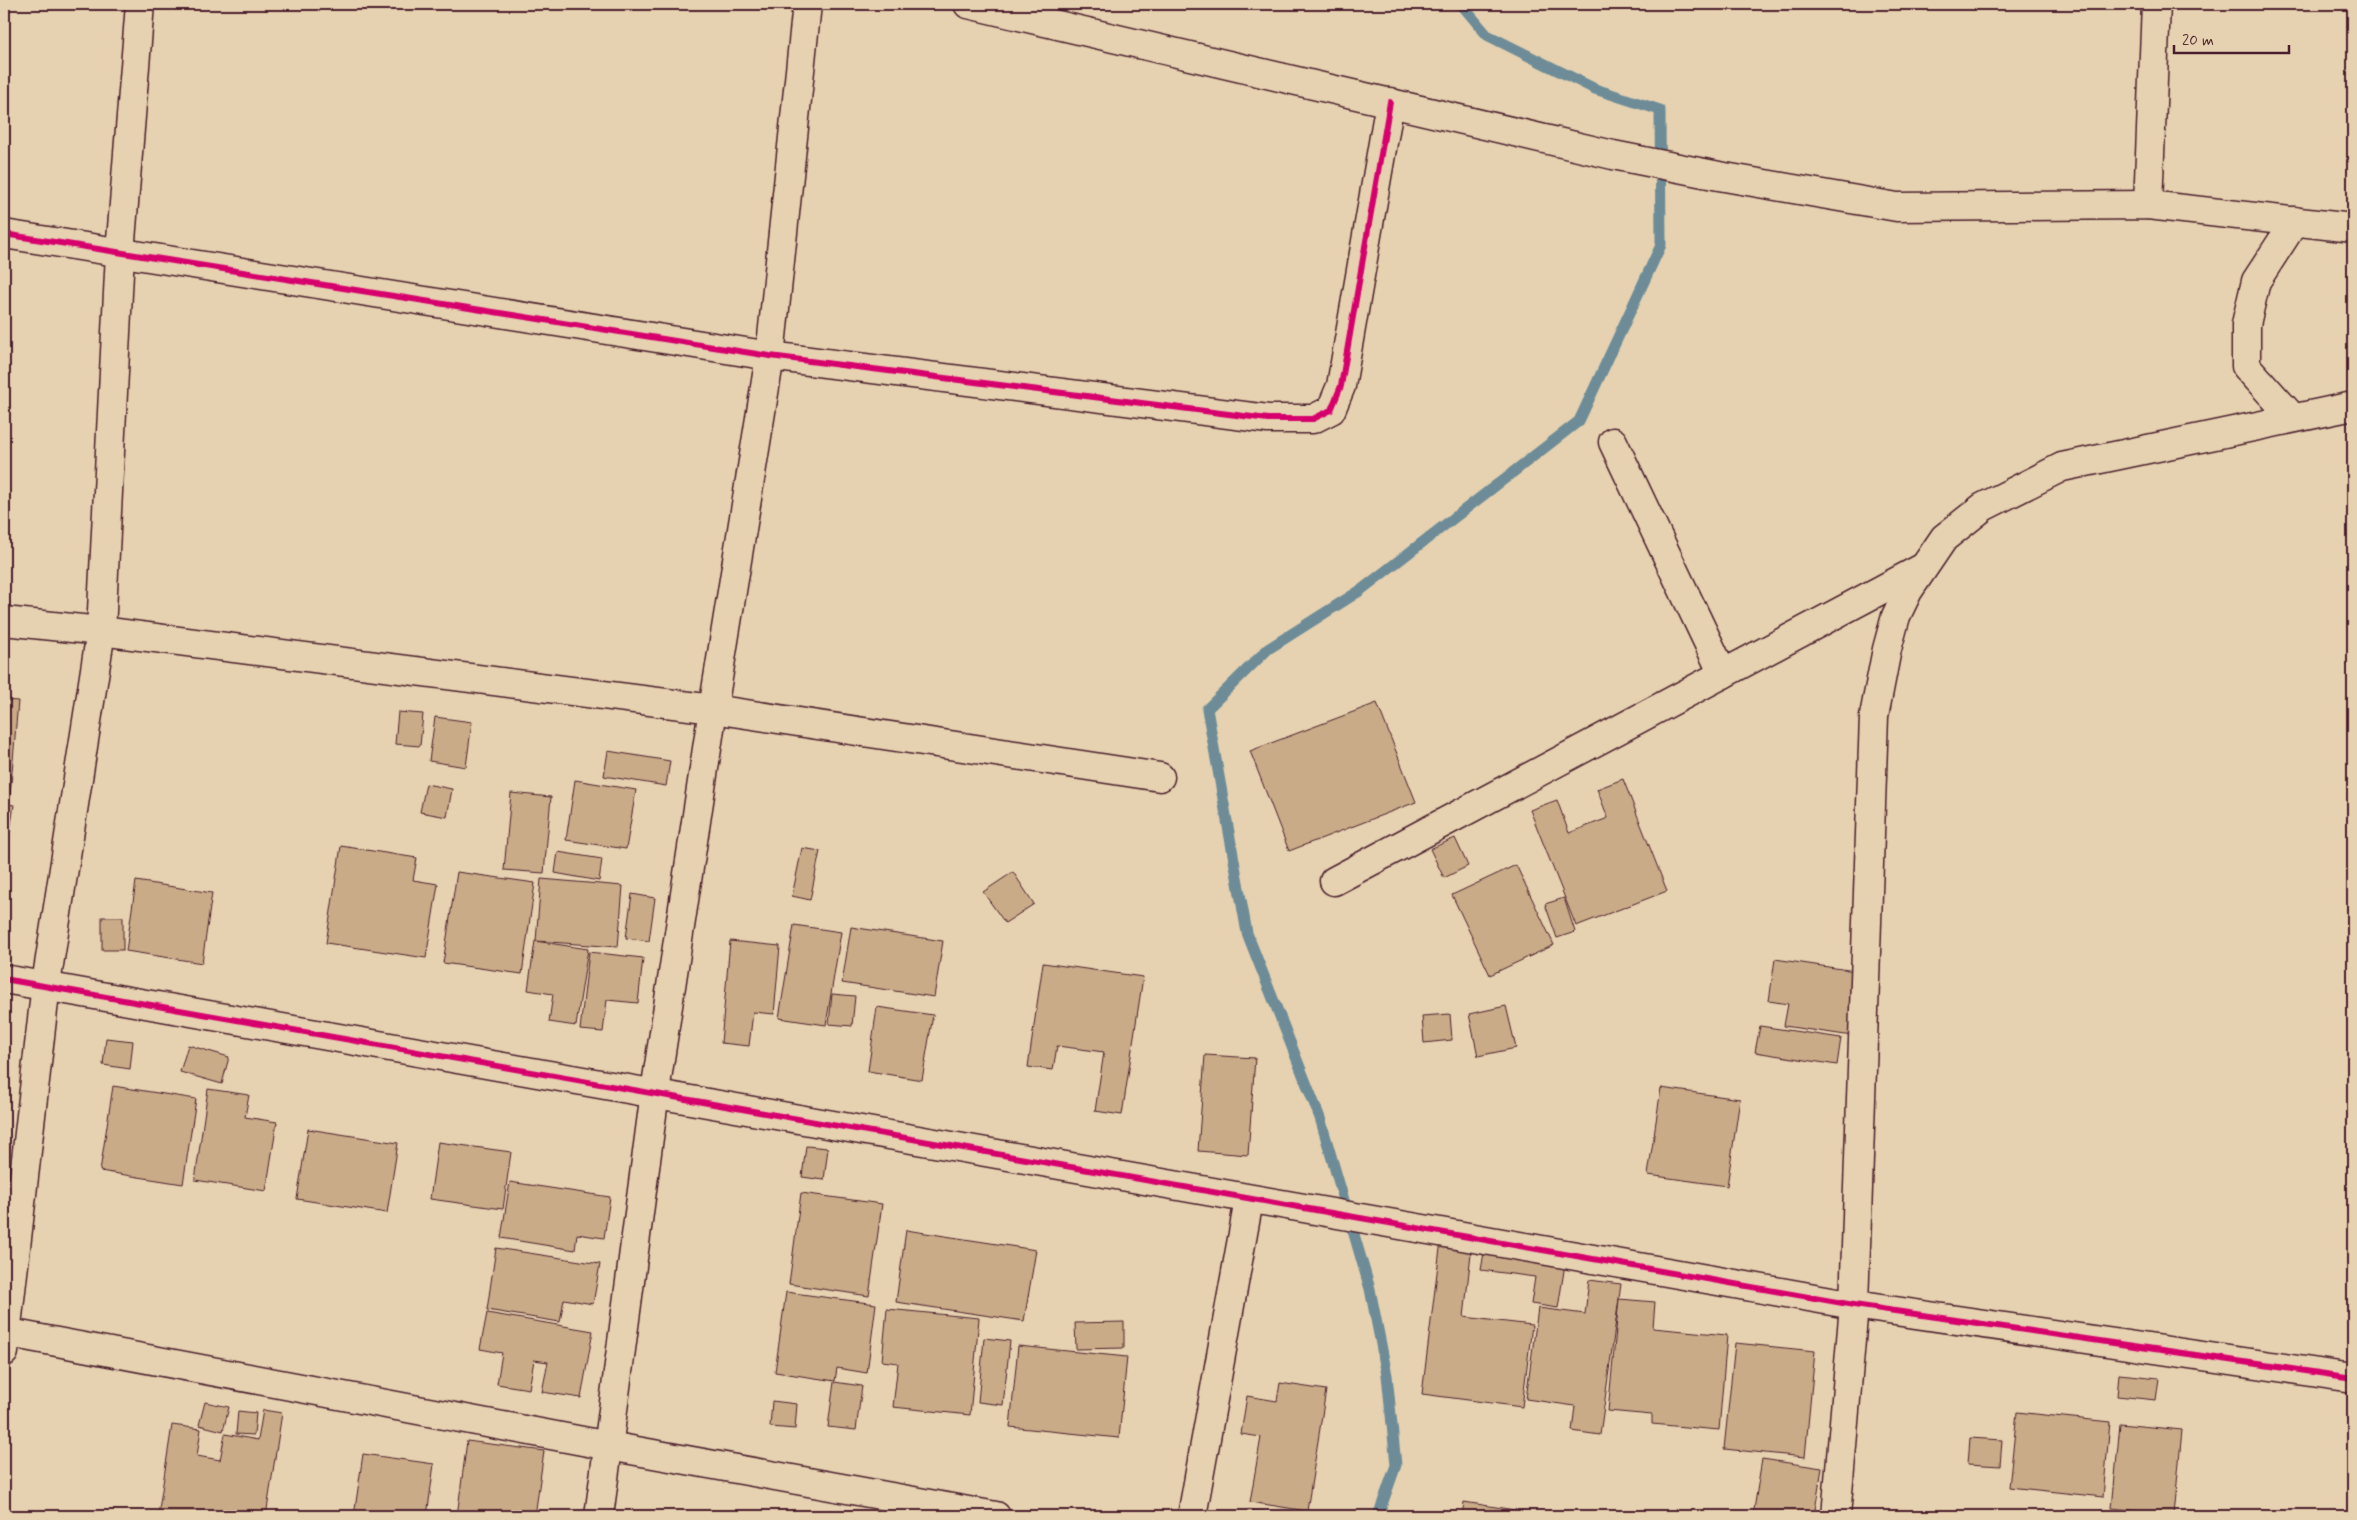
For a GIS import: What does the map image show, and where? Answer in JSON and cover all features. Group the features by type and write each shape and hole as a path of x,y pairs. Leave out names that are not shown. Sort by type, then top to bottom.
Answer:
{"street":[{"path":"140,4 120,253 101,631 46,984 4,1339 996,1516"},
{"path":"599,1516 656,1092 713,709 770,356 807,4"},
{"path":"968,4 1613,155 1897,207 2148,205 2353,228"},
{"path":"2148,205 2156,4"},
{"path":"4,234 770,356 1268,419 1313,418 1331,410 1340,386 1390,102"},
{"path":"2293,418 2246,366 2246,324 2256,281 2295,221"},
{"path":"1836,1516 1854,1305 1874,716 1887,649 1896,616 1908,591 1944,538 1983,506 2062,466 2353,406"},
{"path":"1613,442 1723,674"},
{"path":"1334,881 1923,568"},
{"path":"4,621 101,631 713,709 1160,777"},
{"path":"4,979 46,984 656,1092 1249,1200 1854,1305 2353,1378"},
{"path":"1192,1516 1249,1200"}],"building":[{"path":"4,700 18,701 10,796 4,795"},
{"path":"1377,703 1416,802 1289,851 1250,751"},
{"path":"398,712 423,714 420,746 395,744"},
{"path":"435,717 472,722 466,767 429,761"},
{"path":"608,751 670,761 666,786 604,776"},
{"path":"1623,779 1667,891 1576,926 1530,810 1557,800 1569,833 1608,818 1597,789"},
{"path":"575,780 636,790 626,849 566,840"},
{"path":"426,784 452,789 447,817 420,812"},
{"path":"511,793 551,797 544,873 504,870"},
{"path":"4,803 14,805 4,870"},
{"path":"1455,838 1468,866 1444,878 1430,849"},
{"path":"341,846 417,858 413,880 438,884 426,958 326,943"},
{"path":"802,848 820,851 810,900 792,896"},
{"path":"558,852 602,859 599,881 555,873"},
{"path":"1516,865 1554,945 1490,975 1452,895"},
{"path":"457,872 535,883 522,974 443,963"},
{"path":"1013,872 1034,904 1005,923 983,892"},
{"path":"541,879 623,886 618,947 536,941"},
{"path":"136,881 212,893 202,963 126,951"},
{"path":"632,894 655,898 649,941 626,938"},
{"path":"1564,898 1575,932 1557,938 1545,904"},
{"path":"102,917 123,917 123,950 102,950"},
{"path":"794,925 841,932 826,1025 779,1018"},
{"path":"851,927 943,941 934,997 842,983"},
{"path":"535,941 588,949 576,1026 549,1022 553,994 528,990"},
{"path":"730,941 780,946 774,1014 753,1012 749,1046 721,1043"},
{"path":"589,952 643,958 638,1003 607,1000 603,1032 580,1030"},
{"path":"1775,959 1875,974 1866,1038 1784,1026 1788,1004 1769,1001"},
{"path":"1043,963 1143,977 1122,1115 1095,1111 1104,1052 1057,1046 1053,1070 1028,1067"},
{"path":"832,994 855,996 852,1026 829,1024"},
{"path":"1506,1006 1516,1048 1478,1056 1469,1014"},
{"path":"877,1007 933,1015 922,1080 868,1071"},
{"path":"1450,1014 1452,1040 1424,1043 1422,1016"},
{"path":"1760,1026 1841,1038 1837,1065 1755,1052"},
{"path":"106,1038 133,1041 130,1069 103,1065"},
{"path":"188,1045 229,1057 222,1084 180,1072"},
{"path":"1205,1055 1255,1058 1248,1155 1198,1151"},
{"path":"113,1086 196,1099 183,1184 100,1171"},
{"path":"1661,1088 1740,1099 1727,1186 1648,1175"},
{"path":"208,1089 249,1095 245,1117 277,1122 266,1191 195,1180"},
{"path":"308,1129 398,1143 387,1213 297,1199"},
{"path":"438,1142 511,1152 503,1209 430,1199"},
{"path":"806,1146 828,1148 824,1180 802,1177"},
{"path":"510,1182 610,1197 604,1238 577,1234 575,1250 501,1238"},
{"path":"801,1193 882,1204 869,1296 789,1284"},
{"path":"906,1230 1036,1250 1024,1321 896,1302"},
{"path":"1442,1232 1473,1235 1464,1317 1532,1325 1522,1407 1422,1394"},
{"path":"1486,1241 1567,1252 1558,1308 1531,1304 1535,1277 1481,1270"},
{"path":"496,1248 600,1264 593,1304 564,1299 560,1322 487,1310"},
{"path":"1589,1280 1621,1284 1600,1435 1572,1431 1575,1406 1526,1399 1538,1308 1585,1314"},
{"path":"786,1292 876,1304 867,1373 837,1368 835,1381 775,1372"},
{"path":"1619,1299 1655,1302 1653,1328 1727,1335 1719,1430 1652,1424 1652,1415 1608,1411"},
{"path":"887,1309 979,1318 970,1415 893,1407 898,1363 882,1361"},
{"path":"487,1313 593,1331 581,1398 542,1392 548,1362 534,1360 529,1389 497,1384 502,1353 480,1349"},
{"path":"1124,1322 1124,1348 1076,1349 1075,1323"},
{"path":"984,1338 1010,1341 1003,1405 978,1402"},
{"path":"1735,1343 1815,1351 1805,1457 1724,1449"},
{"path":"1018,1346 1127,1357 1119,1438 1010,1427"},
{"path":"2119,1374 2159,1378 2156,1400 2117,1396"},
{"path":"834,1382 862,1386 856,1430 828,1427"},
{"path":"1280,1383 1326,1390 1307,1511 1250,1502 1261,1437 1241,1434 1247,1396 1277,1401"},
{"path":"772,1401 797,1404 795,1429 770,1427"},
{"path":"205,1402 229,1407 223,1431 199,1425"},
{"path":"263,1410 282,1413 266,1516 158,1516 172,1425 201,1429 197,1456 220,1460 225,1434 258,1440"},
{"path":"238,1411 256,1413 254,1435 236,1434"},
{"path":"2017,1412 2110,1422 2103,1497 2009,1487"},
{"path":"2120,1424 2182,1430 2174,1515 2112,1508"},
{"path":"1970,1438 2002,1440 2000,1466 1968,1464"},
{"path":"467,1441 544,1451 535,1516 457,1516"},
{"path":"363,1454 434,1464 427,1516 354,1516"},
{"path":"1762,1459 1822,1468 1814,1516 1753,1516"},
{"path":"1464,1502 1553,1516 1462,1516"},
{"path":"1247,1510 1296,1514 1296,1516 1247,1516"}],"waterway":[{"path":"1378,1516 1396,1465 1387,1375 1370,1289 1320,1118 1247,933 1207,709 1268,649 1361,590 1579,421 1661,245 1660,110 1595,89 1487,35 1461,4"}],"cycle path":[{"path":"4,234 770,356 1268,419 1313,419 1331,410 1341,386 1390,102"},
{"path":"4,979 1854,1305 2353,1378"}]}
